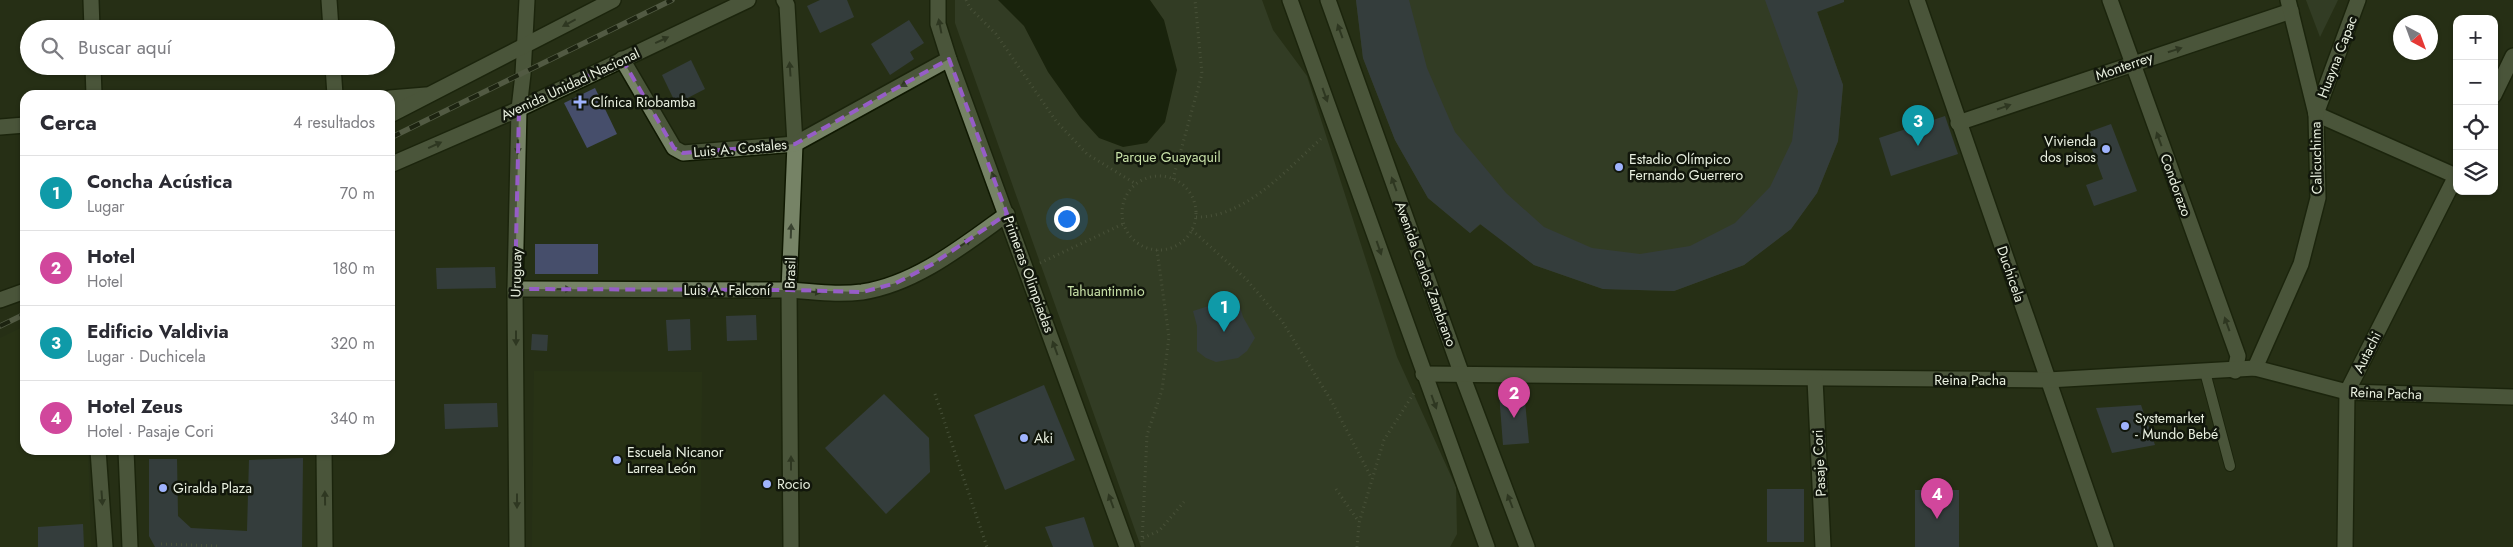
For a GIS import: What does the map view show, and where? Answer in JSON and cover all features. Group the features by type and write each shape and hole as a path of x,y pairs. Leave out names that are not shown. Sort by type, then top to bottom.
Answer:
{"street":[{"path":"92,0 92,20"},
{"path":"329,0 330,20"},
{"name":"Uruguay","path":"517,547 516,289 519,108 525,46 526,0"},
{"path":"395,112 613,0"},
{"name":"Avenida Unidad Nacional","path":"395,163 519,108 748,0"},
{"name":"Brasil","path":"784,0 787,5 795,144 789,290 791,547"},
{"name":"Primeras Olimpiadas","path":"938,0 938,24 949,59 1127,547"},
{"path":"1290,0 1424,377 1487,547"},
{"name":"Avenida Carlos Zambrano","path":"1328,0 1462,375 1527,547"},
{"name":"Duchicela","path":"1917,0 2106,547"},
{"name":"Condorazo","path":"2110,0 2238,356 2235,371"},
{"name":"Huayna Capac","path":"2316,114 2358,0"},
{"name":"Monterrey","path":"1958,123 2132,64 2290,5"},
{"name":"Calicuchima","path":"2255,368 2301,264 2318,198 2316,114 2290,5"},
{"path":"2498,87 2513,56"},
{"name":"Luis A. Costales","path":"622,59 674,148 683,153 795,144 949,59"},
{"path":"93,75 94,90"},
{"path":"334,75 335,90"},
{"path":"395,98 426,95"},
{"path":"2316,114 2453,174"},
{"path":"0,127 20,125"},
{"name":"Autachi","path":"2345,547 2347,392 2453,181"},
{"name":"Luis A. Falconí","path":"516,289 863,292 896,283 931,265 1007,214"},
{"path":"0,300 20,293"},
{"name":"Reina Pacha","path":"1424,377 1462,375 2048,380 2235,371 2255,368 2347,392 2513,397"},
{"name":"Pasaje Cori","path":"1815,378 1823,547"},
{"path":"98,455 105,547"},
{"path":"126,455 130,547"},
{"path":"324,455 325,547"}],"lane":[{"path":"2205,372 2230,466"}],"path":[{"path":"966,0 970,8 996,34 1056,121 1087,154 1136,184"},
{"path":"1173,179 1202,74 1195,0"},
{"path":"1196,217 1213,217 1236,208 1337,128"},
{"path":"1160,176 1173,179 1186,188 1194,201 1196,217 1192,230 1183,241 1170,248 1156,250 1142,246 1130,237 1123,224 1122,209 1126,195 1136,184 1147,178 1160,176"},
{"path":"1026,269 1123,224"},
{"path":"1192,230 1246,279 1282,321 1332,402 1371,477"},
{"path":"1141,547 1148,435 1162,390 1169,337 1156,250"},
{"path":"1357,547 1359,523 1371,477 1384,440 1424,377"},
{"path":"935,394 987,547"},
{"path":"1336,489 1359,523"},
{"path":"1143,538 1158,531 1184,502"},
{"path":"161,544 219,546"}],"highlighted area":[{"path":"622,59 674,148 683,153 795,144 949,59 1007,214 931,265 896,283 863,292 515,289 519,109"}],"shaded area":[{"path":"998,0 1150,0 1164,20 1177,70 1165,122 1147,143 1123,147 1099,138 1080,117 1048,72 1024,26"},
{"path":"20,328 20,455 88,455 91,547 0,547 0,338"},
{"name":"Escuela Nicanor Larrea León","path":"534,371 702,372 700,547 532,547"}],"green space":[{"name":"Parque Guayaquil","path":"955,0 1262,0 1273,30 1307,76 1397,357 1456,487 1457,534 1450,547 1141,547 955,23"},
{"name":"Estadio Olímpico Fernando Guerrero","path":"1356,0 1813,0 1843,85 1838,141 1817,193 1791,229 1744,265 1674,291 1603,289 1534,265 1481,224 1470,233 1428,198 1395,140 1363,58"},
{"path":"2306,0 2338,0 2320,37"}],"building":[{"path":"820,0 847,0 854,17 820,33 807,6"},
{"path":"1356,0 1409,0 1427,68 1455,132 1506,193 1544,227 1592,248 1640,254 1690,246 1735,223 1770,187 1792,141 1798,91 1765,0 1844,0 1844,2 1817,12 1843,85 1838,141 1817,193 1791,229 1744,265 1674,291 1603,289 1534,265 1480,224 1470,233 1428,198 1395,140 1363,58"},
{"path":"909,20 924,43 910,52 914,59 890,75 871,44"},
{"path":"691,60 705,89 676,104 662,75"},
{"path":"595,88 617,134 587,148 564,103"},
{"path":"1945,116 1958,154 1891,176 1879,138"},
{"path":"2111,124 2137,191 2094,206 2086,185 2103,179 2086,133"},
{"path":"535,244 598,244 598,274 535,274"},
{"path":"495,267 496,288 437,289 436,268"},
{"path":"1237,297 1243,317 1255,338 1247,351 1238,358 1216,362 1206,358 1197,351 1197,326 1193,311"},
{"path":"756,315 757,340 727,341 726,316"},
{"path":"690,319 691,350 668,351 666,320"},
{"path":"532,334 548,335 547,351 531,350"},
{"name":"Aki","path":"1044,385 1075,460 1005,490 974,415"},
{"path":"1524,391 1529,443 1503,445 1499,393"},
{"path":"884,394 929,438 930,472 886,514 825,448"},
{"path":"497,403 498,427 445,429 444,404"},
{"name":"Systemarket - Mundo Bebé","path":"2141,405 2155,445 2112,453 2096,408"},
{"path":"303,458 302,547 155,547 149,536 149,459 177,459 178,516 191,528 247,531 249,460"},
{"path":"1767,489 1804,489 1804,542 1767,542"},
{"path":"1915,490 1959,490 1959,547 1915,547"},
{"path":"1084,517 1094,547 1053,547 1045,527"},
{"path":"83,524 84,547 38,547 38,527"}],"railway":[{"path":"395,136 672,0"},
{"path":"0,326 20,316"}],"place":[{"name":"Clínica Riobamba","path":"580,102"},
{"name":"Edificio Valdivia","path":"1918,146"},
{"name":"Vivienda dos pisos","path":"2106,149"},
{"name":"Estadio Olímpico Fernando Guerrero","path":"1619,167"},
{"name":"Concha Acústica","path":"1224,332"},
{"name":"Hotel","path":"1514,418"},
{"name":"Systemarket - Mundo Bebé","path":"2125,426"},
{"name":"Aki","path":"1024,438"},
{"name":"Escuela Nicanor Larrea León","path":"617,460"},
{"name":"Rocio","path":"767,484"},
{"name":"Giralda Plaza","path":"163,488"},
{"name":"Hotel Zeus","path":"1937,519"}],"park label":[{"name":"Tahuantinmio","path":"1106,291"}]}
